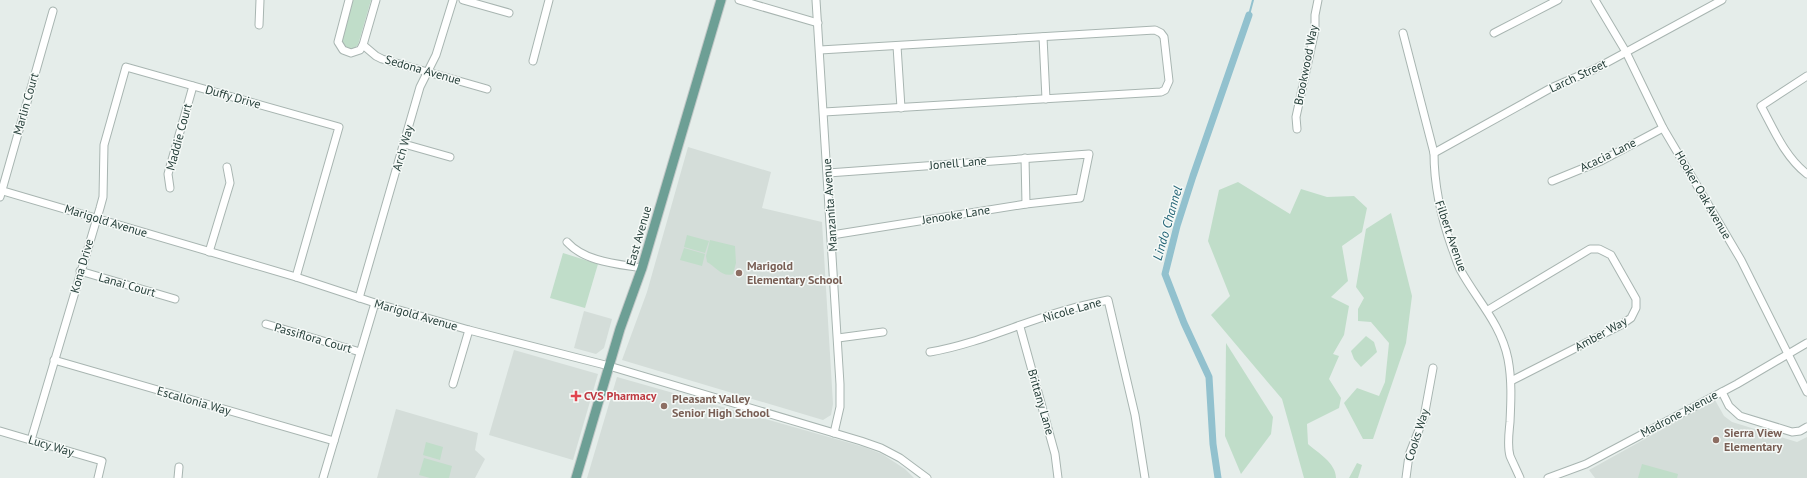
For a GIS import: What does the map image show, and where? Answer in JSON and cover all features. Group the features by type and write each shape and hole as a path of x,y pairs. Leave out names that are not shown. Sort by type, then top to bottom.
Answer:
{"main road":[{"name":"East Avenue","path":"576,478 620,329 642,268 721,0"}],"street":[{"path":"259,25 260,0"},
{"path":"349,0 338,42 343,50 351,53 360,50 363,45 376,0"},
{"name":"Arch Way","path":"359,298 420,87 426,72 436,55 453,0"},
{"path":"462,0 509,13"},
{"path":"533,61 549,0"},
{"path":"739,0 818,23"},
{"name":"Manzanita Avenue","path":"816,0 832,235 840,384 840,407 834,433"},
{"name":"Brookwood Way","path":"1297,129 1296,117 1315,30 1315,15 1318,0"},
{"path":"1494,33 1558,0"},
{"name":"Hooker Oak Avenue","path":"1595,0 1626,52 1663,128 1741,260 1789,353 1807,392"},
{"name":"Larch Street","path":"1434,153 1551,88 1626,52 1709,3 1722,0"},
{"name":"Marlin Court","path":"1,192 53,11"},
{"path":"820,50 1155,30 1161,33 1164,37 1169,81 1165,90 1161,92 824,112"},
{"name":"Filbert Avenue","path":"1403,32 1434,153 1434,174 1437,195 1450,240 1460,269 1472,289 1488,310 1508,358 1511,381 1510,455 1520,478"},
{"path":"1043,37 1046,99"},
{"name":"Sedona Avenue","path":"363,45 376,56 487,89"},
{"path":"897,46 901,108"},
{"name":"Duffy Drive","path":"126,67 339,127 296,277"},
{"name":"Kona Drive","path":"31,440 97,218 102,197 104,145 126,67"},
{"path":"1807,76 1761,106 1785,151 1797,166 1807,174"},
{"name":"Maddie Court","path":"170,188 168,174 193,86"},
{"name":"Acacia Lane","path":"1552,180 1601,161 1663,128"},
{"path":"404,144 450,157"},
{"name":"Jonell Lane","path":"828,174 1089,154 1080,198"},
{"path":"1026,158 1026,204"},
{"path":"209,252 230,183 227,167"},
{"name":"Marigold Avenue","path":"1,192 97,218 296,277 375,303 469,330 609,366 834,433"},
{"name":"Jenooke Lane","path":"832,235 1026,204 1080,198"},
{"path":"567,242 573,249 601,260 642,268"},
{"name":"Amber Way","path":"1488,310 1590,250 1599,249 1611,254 1636,299 1636,308 1631,318 1621,325 1511,381"},
{"name":"Lanai Court","path":"80,271 175,299"},
{"name":"Nicole Lane","path":"930,352 943,350 1020,327 1065,310 1108,300 1136,414 1145,478"},
{"path":"323,478 375,303"},
{"name":"Passiflora Court","path":"266,324 360,352"},
{"name":"Brittany Lane","path":"1020,327 1055,454 1058,478"},
{"path":"453,384 469,330"},
{"path":"838,338 883,332"},
{"name":"Madrone Avenue","path":"1548,478 1586,464 1722,392 1807,343"},
{"name":"Escallonia Way","path":"54,360 334,441"},
{"name":"Cooks Way","path":"1406,478 1409,455 1424,417 1433,368"},
{"path":"1722,392 1729,406 1740,416 1792,432 1800,431 1807,426"},
{"name":"Lucy Way","path":"0,431 102,461 98,478"},
{"path":"834,433 881,448 900,458 922,476 927,478"},
{"path":"178,478 179,467"}],"shaded area":[{"name":"Marigold Elementary School","path":"688,147 771,172 762,208 822,222 833,404 831,415 823,420 622,360 647,292"},
{"path":"584,311 612,319 604,348 596,354 574,348"},
{"path":"514,350 598,374 573,460 489,435"},
{"name":"Pleasant Valley Senior High School","path":"617,377 864,447 882,454 905,469 914,478 587,478"},
{"name":"Sierra View Elementary","path":"1715,400 1724,416 1732,422 1797,442 1807,437 1807,478 1595,478 1589,470"},
{"path":"396,409 478,433 475,450 485,459 475,478 377,478"}],"green space":[{"path":"353,0 371,0 358,45 352,50 346,49 342,42"},
{"path":"1238,182 1290,214 1301,189 1327,197 1354,196 1367,208 1362,232 1342,246 1348,281 1331,297 1349,306 1344,335 1333,354 1339,356 1329,379 1341,398 1339,408 1307,424 1308,444 1330,463 1336,478 1304,478 1282,399 1211,315 1230,296 1208,241 1219,190"},
{"path":"1391,213 1412,296 1406,343 1373,439 1363,439 1344,403 1357,388 1379,396 1385,382 1389,343 1371,322 1358,321 1358,309 1364,298 1356,287 1366,229"},
{"path":"687,235 709,241 705,253 684,247"},
{"path":"710,240 735,246 736,263 733,274 726,275 707,262 706,256"},
{"path":"684,248 705,254 702,266 680,260"},
{"path":"563,253 598,264 585,308 550,298"},
{"path":"1366,336 1374,342 1377,352 1361,367 1354,359 1351,351"},
{"path":"1226,343 1273,417 1271,434 1241,474 1225,436"},
{"path":"426,442 443,447 440,460 423,455"},
{"path":"424,458 452,466 449,478 430,478 419,475"},
{"path":"1357,463 1362,465 1358,478 1349,478"},
{"path":"1642,464 1678,474 1677,478 1638,478"}],"waterway":[{"name":"Lindo Channel","path":"1249,15 1253,0"},
{"name":"Lindo Channel","path":"1218,478 1213,444 1209,377 1184,323 1165,274 1177,226 1193,176 1249,15"}],"place":[{"name":"Marigold Elementary School","path":"739,273"},
{"name":"CVS Pharmacy","path":"576,396"},
{"name":"Pleasant Valley Senior High School","path":"664,406"},
{"name":"Sierra View Elementary","path":"1716,440"}]}
